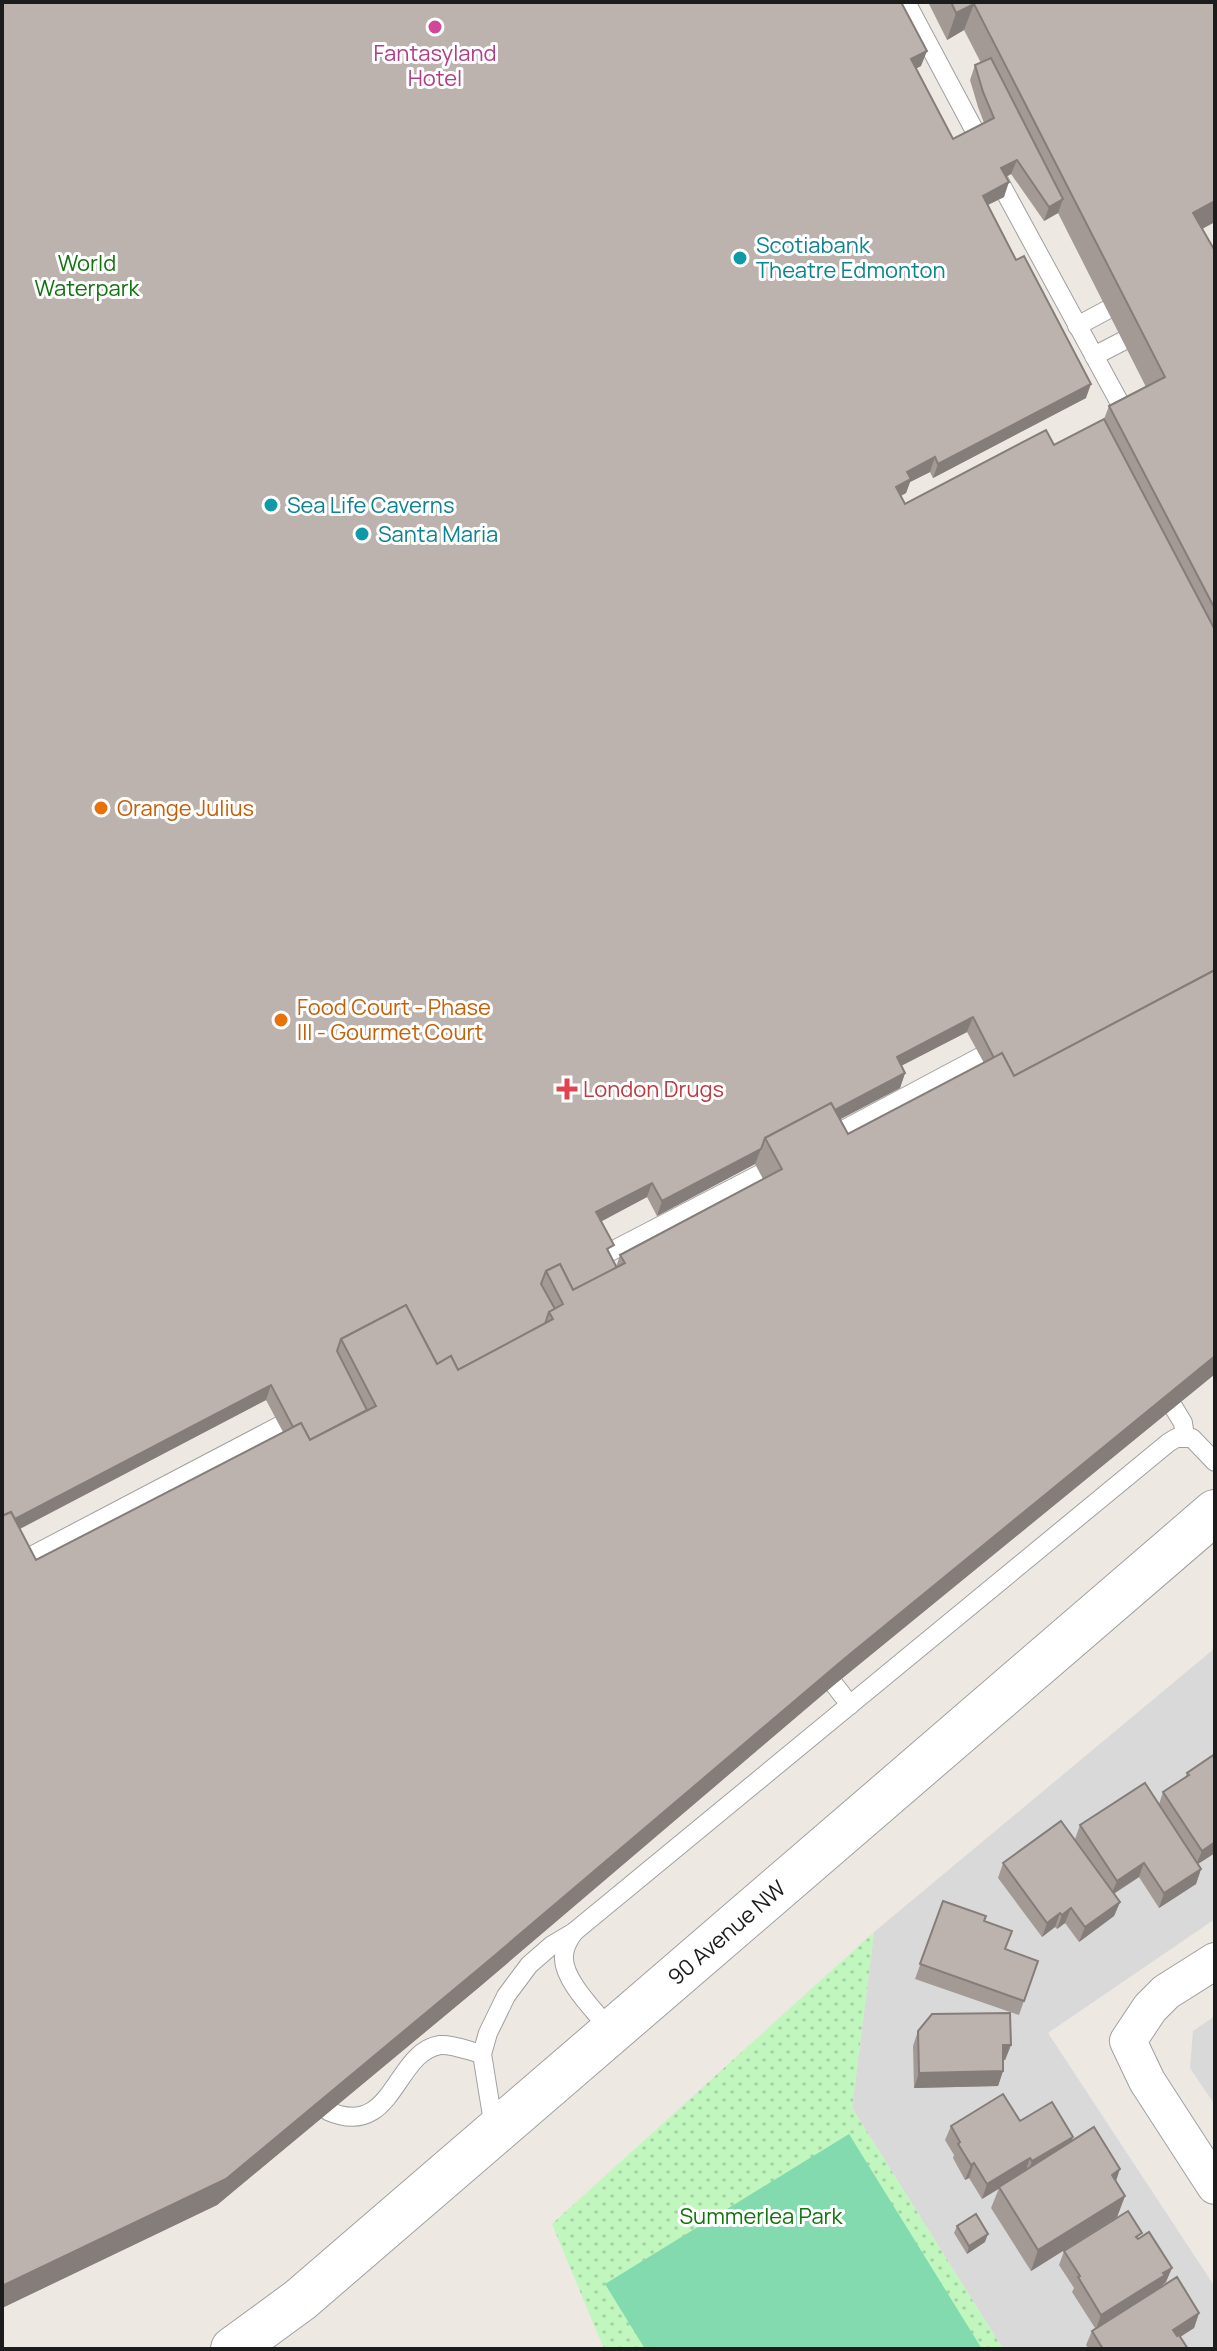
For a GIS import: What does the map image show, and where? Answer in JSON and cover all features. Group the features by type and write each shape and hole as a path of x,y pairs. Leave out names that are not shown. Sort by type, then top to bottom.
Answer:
{"street":[{"name":"90 Avenue NW","path":"233,2349 300,2300 1215,1512"},
{"path":"1215,1961 1166,1992 1150,2008 1128,2041 1147,2081 1215,2186"}],"lane":[{"path":"906,2 978,137"},
{"path":"999,181 1128,418"},
{"path":"1077,326 1107,310"},
{"path":"1094,356 1123,341"},
{"path":"826,1139 980,1057"},
{"path":"606,1254 760,1174"},
{"path":"1174,1408 1183,1423 1185,1437"},
{"path":"14,1565 279,1426"},
{"path":"1146,1432 1152,1455"},
{"path":"495,2133 482,2054 488,2033 506,1996 529,1965 552,1945 574,1932 1152,1455 1176,1438 1185,1437 1192,1438 1215,1462"},
{"path":"809,1651 850,1705"},
{"path":"574,1932 563,1955 565,1968 572,1982 611,2031"},
{"path":"328,2111 344,2118 367,2114 379,2106 415,2060 438,2045 482,2054"}],"shaded area":[{"path":"1215,1648 1215,1919 1048,2033 1215,2287 1215,2349 1003,2349 852,2108 874,1932"},
{"path":"1215,2016 1215,2105 1190,2068 1193,2031"}],"green space":[{"name":"Summerlea Park","path":"874,1932 852,2108 1003,2349 604,2349 552,2224"},
{"path":"849,2134 982,2349 645,2349 605,2284"}],"building":[{"path":"2,2 901,2 927,51 911,59 953,139 994,118 975,65 991,58 1063,199 1049,207 1017,160 1001,168 1009,182 983,196 1016,260 1024,256 1091,384 938,464 935,457 907,472 911,479 896,487 905,504 1046,430 1054,445 1104,419 1215,630 1215,970 1014,1076 1002,1053 994,1058 973,1017 897,1057 905,1073 835,1110 831,1103 765,1138 761,1149 662,1201 652,1183 596,1212 614,1245 607,1249 617,1268 573,1290 560,1264 546,1271 541,1284 555,1309 549,1312 545,1324 458,1370 451,1356 437,1364 406,1305 341,1339 337,1351 367,1410 310,1440 301,1423 293,1427 271,1385 15,1519 11,1512 2,1516"},
{"path":"951,2 1215,2 1215,201 1193,213 1215,251 1215,609 1109,406 1165,377 974,4 956,13"},
{"path":"1215,970 1215,1356 844,1659 226,2179 2,2286 2,1516 11,1512 36,1560 301,1423 310,1440 376,1406 341,1339 406,1305 437,1364 451,1356 458,1370 553,1319 549,1312 563,1304 546,1271 560,1264 573,1290 625,1263 620,1255 782,1169 765,1138 831,1103 848,1134 1002,1053 1014,1076"},
{"path":"1215,1754 1215,1842 1202,1851 1163,1792"},
{"path":"1145,1783 1201,1869 1164,1893 1144,1863 1117,1881 1080,1825"},
{"path":"1061,1821 1120,1902 1085,1927 1071,1908 1047,1923 1003,1863"},
{"path":"943,1901 986,1916 984,1921 1012,1931 1005,1949 1038,1961 1024,2001 920,1964"},
{"path":"1010,2013 1011,2045 1003,2045 1003,2071 919,2073 918,2031 932,2014"},
{"path":"1003,2094 1020,2121 1052,2102 1073,2137 987,2184 974,2163 971,2165 951,2126"},
{"path":"1094,2127 1120,2169 1112,2175 1125,2196 1038,2250 999,2187"},
{"path":"1128,2211 1142,2233 1136,2237 1138,2239 1149,2232 1172,2268 1101,2315 1064,2251"},
{"path":"976,2214 988,2234 969,2246 957,2226"},
{"path":"1177,2277 1199,2313 1173,2330 1188,2349 1103,2349 1092,2331"}],"place":[{"name":"Fantasyland Hotel","path":"435,27"},
{"name":"Scotiabank Theatre Edmonton","path":"740,258"},
{"name":"Sea Life Caverns","path":"271,505"},
{"name":"Santa Maria","path":"362,534"},
{"name":"Orange Julius","path":"101,808"},
{"name":"Food Court - Phase III - Gourmet Court","path":"281,1020"},
{"name":"London Drugs","path":"567,1089"}],"park label":[{"name":"World Waterpark","path":"87,276"}]}
